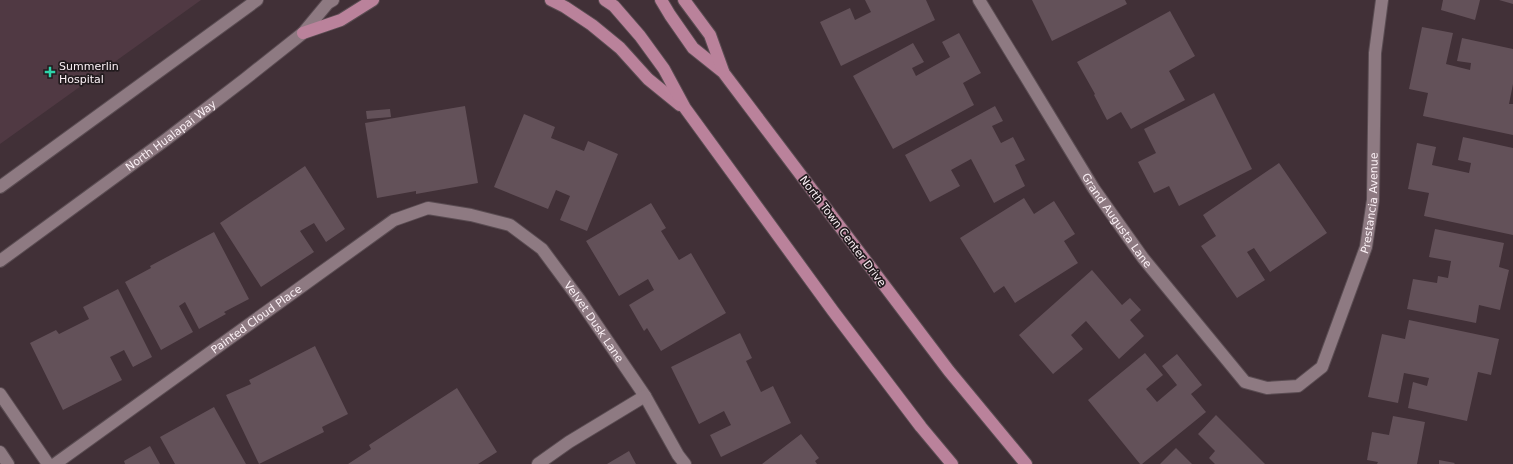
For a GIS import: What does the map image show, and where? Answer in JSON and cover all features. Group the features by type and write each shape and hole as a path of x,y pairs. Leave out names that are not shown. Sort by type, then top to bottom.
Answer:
{"main road":[{"path":"303,33 341,20 373,0"},
{"path":"551,0 592,24 620,48 648,79 685,108"},
{"path":"605,0 614,6 640,36 664,69 685,108 833,311 912,416 952,464"},
{"name":"North Town Center Drive","path":"661,0 670,16 693,48 723,72 944,365 1026,464"},
{"path":"684,0 710,35 723,72"}],"street":[{"path":"0,187 257,0"},
{"name":"North Hualapai Way","path":"0,261 164,141 303,33 328,3 333,0"},
{"name":"Grand Augusta Lane","path":"979,0 1094,189 1143,258 1240,376 1245,382 1267,388 1298,386"},
{"name":"Prestancia Avenue","path":"1298,386 1322,367 1366,247 1373,200 1375,53 1382,0"},
{"name":"Painted Cloud Place","path":"55,464 394,220 428,208 471,215"},
{"name":"Velvet Dusk Lane","path":"471,215 510,225 542,249 580,299 645,396 678,455 685,464"},
{"path":"0,394 48,464"},
{"path":"538,464 569,442 645,396"},
{"path":"0,452 8,464"}],"shaded area":[{"name":"Summerlin Hospital","path":"0,0 201,0 0,144"}],"building":[{"path":"865,0 926,0 935,20 841,66 820,22 850,8 855,20 871,12"},
{"path":"1032,0 1125,0 1127,4 1052,41"},
{"path":"1443,0 1480,0 1475,20 1441,10"},
{"path":"1499,0 1513,0 1513,4"},
{"path":"1170,11 1195,56 1169,71 1185,100 1131,129 1121,112 1107,120 1094,95 1095,94 1077,62"},
{"path":"1422,27 1453,33 1446,64 1470,70 1471,63 1457,61 1462,38 1513,49 1513,84 1509,104 1513,104 1513,135 1423,116 1428,93 1409,89"},
{"path":"959,33 981,73 963,83 974,105 893,149 853,76 913,43 924,62 912,68 916,76 950,57 942,42"},
{"path":"1214,93 1252,169 1179,206 1169,186 1154,193 1138,162 1156,153 1144,129"},
{"path":"465,106 478,183 416,194 416,191 377,198 365,123"},
{"path":"995,106 1003,121 992,126 1001,143 1013,137 1025,160 1015,165 1025,186 994,203 971,159 951,170 960,186 930,202 905,155"},
{"path":"390,109 391,117 367,119 366,111"},
{"path":"524,114 555,127 551,138 584,151 588,141 618,154 587,231 560,220 570,196 556,190 548,209 494,187"},
{"path":"1463,137 1513,148 1513,235 1424,216 1429,193 1408,189 1417,143 1436,147 1432,165 1469,173 1471,163 1458,160"},
{"path":"1279,163 1327,233 1270,272 1254,248 1247,252 1265,280 1237,298 1201,246 1216,236 1203,215"},
{"path":"305,166 345,229 326,242 314,223 300,231 314,252 261,287 220,223"},
{"path":"1024,198 1034,214 1054,201 1075,234 1064,241 1078,263 1015,303 1004,286 994,293 960,238"},
{"path":"651,203 666,228 661,231 679,260 691,253 726,313 661,351 647,328 644,331 629,305 654,290 648,279 619,296 586,241"},
{"path":"1435,229 1504,243 1499,267 1509,270 1500,310 1479,305 1476,323 1407,309 1413,279 1437,283 1438,276 1448,278 1451,261 1429,257"},
{"path":"214,232 249,299 224,312 226,314 199,329 185,302 179,306 193,332 161,350 125,282 151,268 150,266"},
{"path":"1092,270 1122,305 1130,298 1141,310 1130,320 1144,336 1119,359 1086,321 1071,335 1083,349 1053,374 1019,335"},
{"path":"118,289 152,357 133,367 124,350 110,357 122,380 63,410 30,343 56,330 59,334 89,319 83,307"},
{"path":"1409,320 1499,339 1491,375 1478,372 1467,421 1408,408 1413,382 1427,386 1429,378 1404,373 1398,403 1368,397 1382,334 1405,339"},
{"path":"740,333 752,358 746,361 761,392 773,386 791,423 721,457 710,435 731,425 724,411 699,424 671,367"},
{"path":"315,346 348,414 322,427 324,432 259,464 226,395 251,384 249,380"},
{"path":"1145,353 1163,375 1146,389 1157,402 1177,385 1162,366 1177,354 1202,385 1191,394 1206,412 1142,464 1140,464 1088,400"},
{"path":"457,388 497,452 478,464 348,464 371,449 369,445"},
{"path":"214,407 246,464 175,464 160,437"},
{"path":"1216,415 1265,464 1215,464 1209,458 1215,451 1198,434"},
{"path":"1393,416 1425,422 1417,464 1377,464 1378,462 1367,460 1372,432 1389,435"},
{"path":"801,434 819,458 815,461 817,464 762,464"},
{"path":"150,446 160,464 125,464 124,461"},
{"path":"1176,448 1192,464 1160,464"},
{"path":"629,451 636,464 607,464"},
{"path":"1439,460 1455,463 1439,464"}],"place":[{"name":"Summerlin Hospital","path":"50,72"}]}
